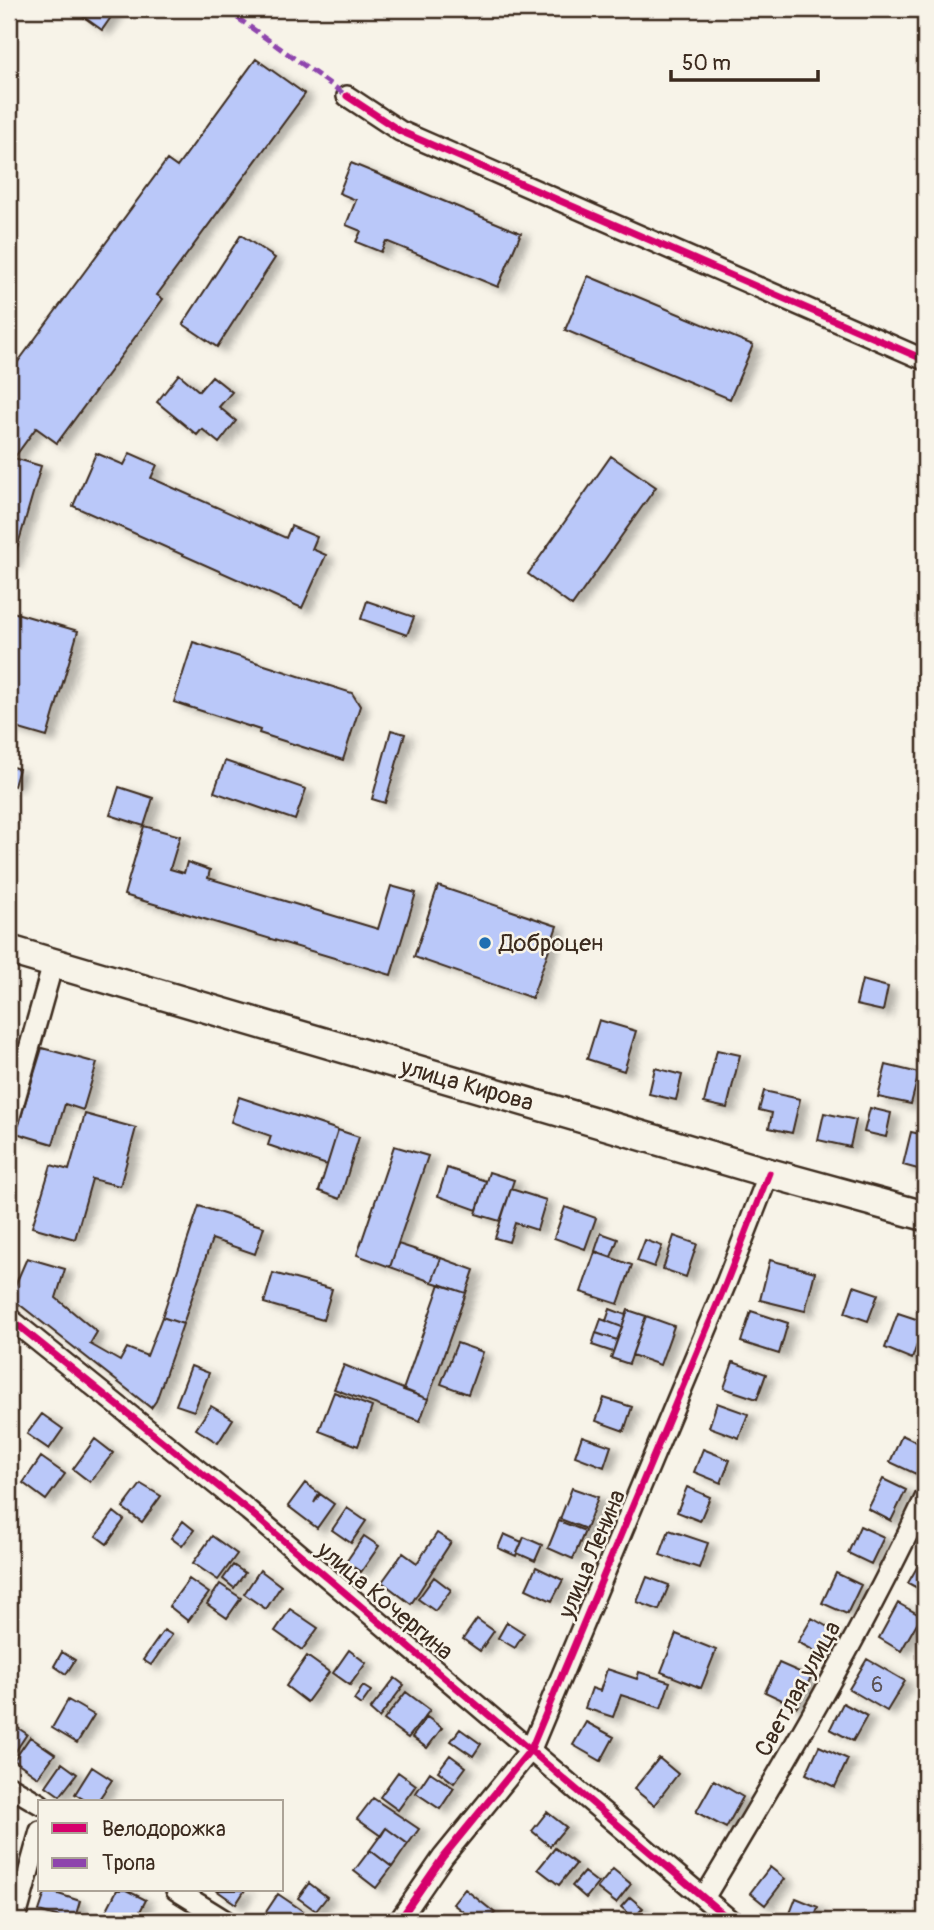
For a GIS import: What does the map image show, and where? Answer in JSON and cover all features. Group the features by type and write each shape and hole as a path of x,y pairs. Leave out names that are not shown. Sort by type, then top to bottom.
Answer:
{"main road":[{"name":"улица Кирова","path":"9,950 769,1173 925,1216"}],"street":[{"path":"347,96 400,131 925,360"},
{"path":"9,1120 53,964"},
{"name":"улица Ленина","path":"399,1921 443,1857 531,1749 726,1283 769,1173"},
{"name":"улица Кочергина","path":"9,1318 249,1511 731,1921"},
{"name":"Светлая улица","path":"704,1898 794,1750 885,1582 925,1497"},
{"path":"9,1786 38,1803"},
{"path":"15,1921 38,1838"},
{"path":"179,1892 226,1921"}],"building":[{"path":"86,9 116,10 102,30 81,15"},
{"path":"256,59 305,94 157,295 163,299 57,443 36,428 14,458 9,454 9,374 167,160 177,167"},
{"path":"351,163 521,233 498,287 386,241 381,252 356,242 361,231 346,225 356,200 339,193"},
{"path":"241,235 275,258 217,347 183,324"},
{"path":"588,276 753,345 730,399 565,330"},
{"path":"179,374 199,391 212,376 232,392 219,407 236,421 219,443 202,429 197,435 157,402"},
{"path":"96,453 124,465 130,453 157,465 151,478 286,538 291,526 317,537 312,549 326,555 302,608 73,506"},
{"path":"9,454 41,466 12,565 9,564"},
{"path":"611,456 656,487 572,606 528,574"},
{"path":"367,601 414,617 407,635 361,619"},
{"path":"9,611 78,631 47,737 9,726"},
{"path":"193,642 352,693 360,706 343,760 174,702"},
{"path":"391,730 405,734 385,803 372,799"},
{"path":"225,761 306,789 295,820 214,792"},
{"path":"9,766 19,769 14,786 9,784"},
{"path":"119,787 153,798 144,826 110,815"},
{"path":"144,826 180,836 170,869 184,873 187,862 210,870 208,878 378,929 391,886 416,893 391,975 124,895"},
{"path":"438,886 557,926 532,998 414,957"},
{"path":"862,980 888,987 883,1011 856,1005"},
{"path":"599,1020 636,1031 624,1071 587,1059"},
{"path":"42,1048 97,1063 83,1110 65,1104 53,1144 16,1133"},
{"path":"717,1050 740,1055 727,1108 704,1103"},
{"path":"886,1065 919,1073 911,1104 878,1097"},
{"path":"655,1068 682,1075 676,1100 649,1094"},
{"path":"764,1091 800,1099 792,1133 769,1128 772,1113 759,1110"},
{"path":"239,1097 338,1130 327,1165 268,1145 271,1136 231,1122"},
{"path":"870,1108 891,1113 886,1137 864,1132"},
{"path":"824,1113 856,1120 850,1147 818,1140"},
{"path":"85,1114 136,1128 120,1186 92,1179 75,1239 32,1227 51,1165 69,1170"},
{"path":"338,1130 359,1137 340,1199 319,1191"},
{"path":"911,1132 925,1135 925,1171 903,1165"},
{"path":"394,1146 428,1156 390,1267 357,1255"},
{"path":"447,1168 486,1181 477,1210 438,1196"},
{"path":"489,1172 514,1180 500,1221 476,1214"},
{"path":"511,1189 546,1200 537,1230 515,1223 509,1242 495,1238"},
{"path":"199,1206 264,1227 255,1254 212,1239 183,1324 162,1317"},
{"path":"565,1207 596,1218 585,1249 554,1238"},
{"path":"601,1233 618,1239 611,1257 595,1251"},
{"path":"674,1236 697,1244 686,1277 663,1269"},
{"path":"645,1240 662,1246 654,1267 637,1261"},
{"path":"398,1244 441,1258 432,1282 390,1267"},
{"path":"595,1252 632,1265 618,1304 581,1292"},
{"path":"27,1258 65,1269 56,1298 97,1332 90,1344 120,1361 127,1348 147,1356 162,1317 183,1324 156,1401 151,1408 10,1297"},
{"path":"441,1258 474,1270 466,1293 432,1282"},
{"path":"770,1260 815,1272 805,1311 760,1300"},
{"path":"273,1273 332,1289 323,1320 264,1303"},
{"path":"440,1284 466,1293 428,1399 403,1390"},
{"path":"854,1286 878,1294 868,1321 845,1313"},
{"path":"610,1309 626,1315 622,1327 606,1321"},
{"path":"628,1310 646,1316 629,1364 611,1358"},
{"path":"751,1311 788,1323 779,1354 741,1342"},
{"path":"898,1313 925,1322 912,1359 885,1348"},
{"path":"646,1316 674,1326 660,1365 632,1355"},
{"path":"601,1319 622,1327 617,1340 596,1333"},
{"path":"596,1333 617,1340 613,1352 592,1345"},
{"path":"457,1343 483,1352 468,1394 441,1384"},
{"path":"733,1362 766,1374 757,1399 724,1388"},
{"path":"344,1365 428,1399 420,1421 334,1389"},
{"path":"191,1366 209,1373 194,1411 176,1405"},
{"path":"334,1392 372,1407 358,1446 319,1431"},
{"path":"604,1398 632,1407 624,1431 596,1421"},
{"path":"717,1403 748,1414 739,1438 709,1427"},
{"path":"211,1406 233,1419 218,1443 196,1429"},
{"path":"42,1414 63,1429 49,1449 27,1434"},
{"path":"902,1435 925,1446 925,1453 916,1474 890,1462"},
{"path":"582,1436 611,1446 604,1467 575,1456"},
{"path":"95,1439 113,1453 90,1482 73,1469"},
{"path":"703,1449 730,1460 721,1483 694,1472"},
{"path":"41,1457 65,1474 46,1500 23,1483"},
{"path":"883,1479 906,1490 891,1521 868,1509"},
{"path":"305,1483 319,1493 314,1503 320,1494 334,1504 317,1528 288,1506"},
{"path":"141,1484 161,1496 142,1522 123,1508"},
{"path":"687,1487 710,1497 700,1521 677,1512"},
{"path":"572,1488 598,1497 586,1529 560,1519"},
{"path":"347,1508 366,1521 351,1543 332,1530"},
{"path":"114,1512 124,1520 107,1544 96,1536"},
{"path":"183,1521 194,1530 182,1546 171,1538"},
{"path":"559,1521 585,1531 573,1559 548,1548"},
{"path":"860,1526 884,1537 871,1564 848,1553"},
{"path":"669,1530 708,1543 699,1568 660,1555"},
{"path":"437,1533 451,1542 411,1604 382,1582 403,1553 417,1563"},
{"path":"504,1534 522,1542 516,1556 498,1548"},
{"path":"212,1536 237,1554 218,1580 193,1563"},
{"path":"364,1536 379,1546 361,1572 346,1562"},
{"path":"524,1537 542,1545 535,1561 517,1553"},
{"path":"923,1557 925,1559 925,1592 908,1583"},
{"path":"233,1565 245,1573 234,1588 223,1579"},
{"path":"536,1567 563,1580 552,1601 526,1589"},
{"path":"260,1570 281,1586 266,1609 244,1594"},
{"path":"836,1573 861,1585 847,1614 822,1603"},
{"path":"434,1577 451,1590 435,1611 418,1599"},
{"path":"647,1577 669,1585 659,1610 637,1602"},
{"path":"189,1579 209,1593 188,1621 169,1606"},
{"path":"220,1584 241,1598 227,1618 207,1604"},
{"path":"898,1603 921,1616 901,1651 879,1638"},
{"path":"290,1609 318,1628 302,1650 275,1631"},
{"path":"812,1618 838,1633 824,1656 798,1642"},
{"path":"477,1619 494,1631 480,1651 463,1639"},
{"path":"507,1622 524,1633 515,1648 498,1638"},
{"path":"164,1630 172,1635 151,1665 143,1660"},
{"path":"676,1634 716,1650 701,1688 661,1672"},
{"path":"349,1650 366,1663 350,1685 333,1673"},
{"path":"62,1652 75,1660 66,1674 54,1666"},
{"path":"307,1656 329,1672 307,1702 286,1686"},
{"path":"867,1659 905,1681 887,1711 849,1689"},
{"path":"779,1663 811,1677 797,1707 765,1692"},
{"path":"607,1669 637,1679 639,1672 670,1682 661,1708 621,1695 613,1717 585,1708 592,1688 600,1691"},
{"path":"395,1678 404,1685 379,1718 370,1710"},
{"path":"363,1686 371,1691 361,1705 354,1700"},
{"path":"406,1692 430,1710 408,1738 384,1720"},
{"path":"68,1700 94,1715 77,1743 52,1728"},
{"path":"843,1703 867,1716 853,1741 830,1729"},
{"path":"427,1717 442,1728 427,1748 412,1737"},
{"path":"9,1722 27,1734 11,1758 9,1756"},
{"path":"586,1722 614,1737 601,1761 573,1745"},
{"path":"460,1729 481,1744 473,1756 451,1741"},
{"path":"30,1737 55,1754 38,1777 14,1760"},
{"path":"819,1746 848,1759 835,1787 806,1774"},
{"path":"450,1755 466,1767 454,1783 438,1771"},
{"path":"659,1758 678,1774 654,1805 634,1789"},
{"path":"62,1763 77,1774 60,1796 46,1786"},
{"path":"92,1767 112,1780 98,1800 85,1800 75,1794"},
{"path":"398,1772 416,1785 398,1810 380,1797"},
{"path":"430,1772 454,1788 440,1809 416,1793"},
{"path":"714,1780 743,1797 726,1828 696,1812"},
{"path":"373,1798 419,1829 408,1844 386,1828 381,1836 357,1819"},
{"path":"547,1812 566,1827 550,1846 532,1831"},
{"path":"386,1828 408,1844 392,1867 370,1850"},
{"path":"555,1848 576,1864 559,1885 538,1869"},
{"path":"370,1850 392,1867 376,1888 354,1871"},
{"path":"770,1867 785,1879 765,1905 750,1893"},
{"path":"613,1869 631,1884 616,1903 597,1888"},
{"path":"584,1872 598,1883 586,1898 572,1886"},
{"path":"309,1883 327,1897 316,1911 298,1898"},
{"path":"465,1889 495,1913 488,1921 475,1921 453,1904"},
{"path":"45,1892 80,1901 74,1921 39,1911"},
{"path":"116,1892 130,1892 146,1900 135,1921 117,1921 104,1915"},
{"path":"219,1892 244,1892 236,1904"},
{"path":"278,1894 306,1913 301,1921 260,1921"},
{"path":"630,1897 643,1908 634,1918 621,1907"},
{"path":"796,1898 818,1907 813,1921 787,1921"}],"marked path":[{"path":"225,9 347,96"}],"cycle path":[{"path":"347,96 400,131 925,360"},
{"path":"399,1921 443,1857 531,1749 726,1283 769,1173"},
{"path":"9,1318 249,1511 731,1921"}],"place":[{"name":"Доброцен","path":"485,943"}]}
